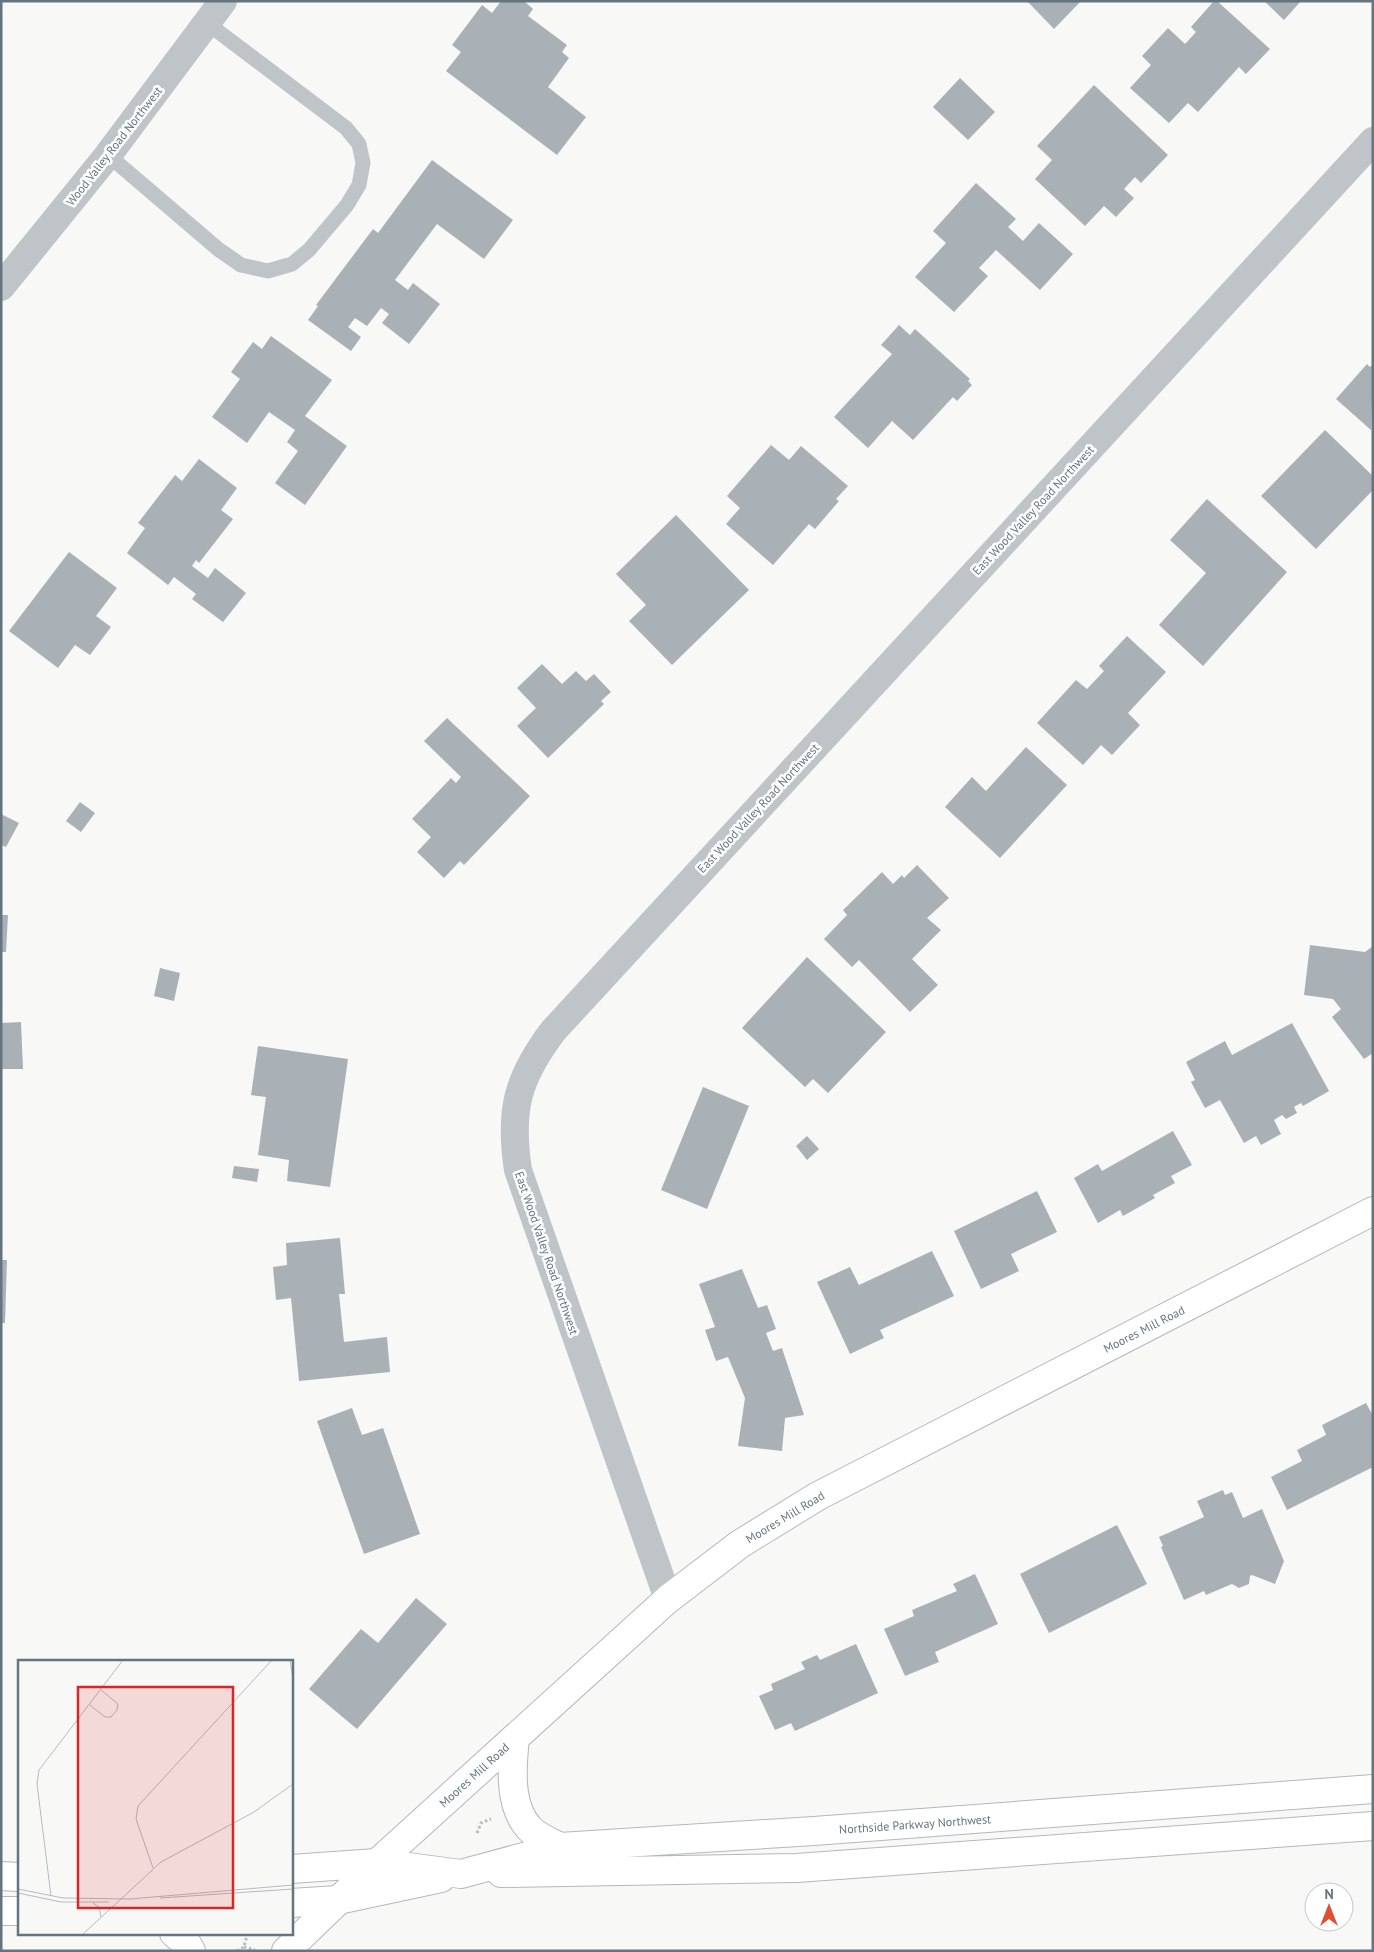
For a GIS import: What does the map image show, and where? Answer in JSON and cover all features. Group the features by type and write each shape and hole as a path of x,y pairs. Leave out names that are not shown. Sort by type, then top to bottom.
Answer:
{"main road":[{"name":"Moores Mill Road","path":"286,1951 377,1863 668,1599 740,1544 818,1496 1373,1211"},
{"path":"515,1738 513,1782 521,1816 530,1828 560,1847"},
{"name":"Northside Parkway Northwest","path":"292,1904 338,1900 461,1874 560,1847 814,1831 1373,1790"},
{"name":"Northside Parkway Northwest","path":"292,1869 377,1863 461,1874 797,1868 1373,1826"},
{"path":"1,1876 18,1877"},
{"path":"1,1911 18,1912"},
{"path":"175,1934 187,1944 191,1951"}],"street":[{"name":"Wood Valley Road Northwest","path":"1,287 108,155 223,1"},
{"name":"East Wood Valley Road Northwest","path":"668,1599 518,1170 513,1138 515,1108 522,1082 535,1054 559,1024 1373,141"}],"lane":[{"path":"108,155 218,248 241,265 268,271 292,264 309,250 347,205 359,185 363,163 359,144 346,128 207,23"}],"path":[{"path":"476,1820 481,1823"},
{"path":"237,1951 244,1947 247,1935"},
{"path":"244,1947 256,1951"}],"building":[{"path":"501,1 524,1 533,9 528,16 567,45 562,52 569,58 548,87 586,117 557,155 446,71 461,52 452,45 482,5 492,13"},
{"path":"1027,1 1081,1 1054,29"},
{"path":"1214,1 1217,1 1270,49 1246,74 1239,67 1198,112 1188,103 1169,123 1130,88 1151,65 1142,56 1168,28 1185,44 1196,32 1191,27"},
{"path":"1264,1 1301,1 1284,20"},
{"path":"960,78 995,112 968,140 933,107"},
{"path":"1094,85 1168,155 1141,183 1135,177 1124,189 1134,198 1116,217 1104,206 1085,226 1035,179 1052,160 1037,146"},
{"path":"432,160 513,220 484,259 437,224 395,280 408,290 413,283 440,304 409,344 382,323 389,314 381,308 367,326 355,318 348,327 361,337 351,351 308,320 318,306 316,305 373,229 378,233"},
{"path":"976,183 1016,219 1008,227 1023,241 1039,223 1073,254 1040,290 996,250 979,268 988,276 954,312 915,277 946,243 933,231"},
{"path":"899,325 910,335 915,329 970,379 968,381 972,385 957,401 953,397 913,440 892,421 868,448 834,417 892,354 881,345"},
{"path":"271,336 332,380 305,416 347,446 305,505 275,483 298,451 287,442 295,430 269,412 247,443 212,417 240,379 231,372 253,342 262,349"},
{"path":"1367,364 1370,367 1373,364 1371,430 1336,399"},
{"path":"1325,430 1373,476 1373,490 1316,549 1261,496"},
{"path":"771,445 789,460 801,446 848,486 836,499 839,501 815,529 809,524 773,565 726,524 740,508 727,496"},
{"path":"199,459 237,488 221,510 233,519 199,563 196,560 192,566 208,578 215,568 246,593 223,622 192,599 196,594 174,577 168,585 127,553 145,528 138,523 175,475 182,481"},
{"path":"1207,499 1287,572 1203,666 1159,625 1206,573 1170,540"},
{"path":"676,515 749,590 672,665 629,621 646,605 616,574"},
{"path":"69,552 117,588 96,616 111,627 90,655 75,645 58,668 9,631"},
{"path":"1127,636 1166,672 1128,713 1140,725 1112,755 1101,745 1083,765 1037,723 1076,680 1087,689 1104,671 1099,666"},
{"path":"542,664 562,684 576,671 586,681 594,674 611,692 601,701 604,704 548,758 517,726 536,708 517,688"},
{"path":"447,718 530,796 464,865 460,861 444,878 417,852 431,837 412,819 451,778 456,783 461,777 424,741"},
{"path":"1026,747 1067,785 1000,858 945,807 972,777 986,791"},
{"path":"80,802 95,813 81,832 66,821"},
{"path":"1,814 19,823 6,847 1,845"},
{"path":"917,865 949,898 927,918 941,930 912,959 938,985 910,1012 859,960 852,967 824,939 847,915 843,910 882,872 893,884 902,875 904,878"},
{"path":"1,915 8,915 6,952 1,952"},
{"path":"1310,945 1365,952 1373,946 1373,1053 1364,1059 1332,1017 1341,1009 1333,999 1304,995"},
{"path":"807,957 886,1032 828,1093 813,1079 805,1087 742,1028"},
{"path":"160,968 180,973 174,1001 154,996"},
{"path":"21,1022 23,1069 1,1069 1,1023"},
{"path":"1292,1023 1329,1091 1303,1106 1301,1103 1294,1107 1297,1113 1286,1119 1282,1115 1274,1120 1281,1134 1261,1145 1256,1136 1244,1143 1220,1100 1205,1108 1191,1082 1195,1080 1186,1062 1225,1041 1232,1055"},
{"path":"258,1046 348,1059 330,1187 287,1181 289,1160 258,1155 266,1097 251,1095"},
{"path":"703,1087 749,1106 707,1209 661,1190"},
{"path":"1173,1131 1192,1165 1171,1176 1175,1183 1153,1195 1155,1198 1123,1216 1120,1210 1098,1223 1074,1178 1098,1164 1102,1171"},
{"path":"807,1136 819,1149 807,1160 796,1146"},
{"path":"234,1166 259,1169 257,1182 232,1178"},
{"path":"1037,1191 1057,1232 1011,1254 1019,1271 981,1289 954,1231"},
{"path":"340,1238 345,1294 339,1294 344,1342 387,1337 390,1372 299,1381 291,1298 276,1300 273,1267 287,1265 286,1243"},
{"path":"932,1251 954,1296 880,1330 884,1338 850,1354 817,1282 850,1267 859,1285"},
{"path":"1,1260 7,1260 5,1323 1,1323"},
{"path":"742,1269 758,1308 767,1305 776,1329 766,1333 773,1351 782,1348 804,1415 785,1418 782,1451 738,1446 745,1398 728,1357 716,1361 705,1330 715,1327 699,1284"},
{"path":"1366,1403 1373,1416 1373,1467 1287,1510 1271,1477 1302,1461 1297,1450 1326,1435 1322,1425"},
{"path":"352,1408 362,1435 383,1428 420,1534 364,1554 317,1421"},
{"path":"1223,1490 1225,1495 1232,1492 1243,1518 1262,1509 1284,1561 1275,1584 1252,1575 1250,1576 1249,1584 1239,1588 1232,1584 1206,1595 1204,1591 1184,1600 1161,1547 1163,1546 1159,1537 1204,1517 1197,1501"},
{"path":"1117,1525 1147,1584 1049,1633 1020,1574"},
{"path":"975,1574 998,1624 935,1652 939,1662 905,1676 884,1629 914,1616 912,1610 957,1591 953,1584"},
{"path":"416,1598 447,1624 357,1729 309,1689 361,1629 378,1643"},
{"path":"856,1644 878,1693 795,1731 791,1723 775,1730 759,1696 773,1690 771,1684 805,1669 801,1662 817,1655 820,1660"}]}
